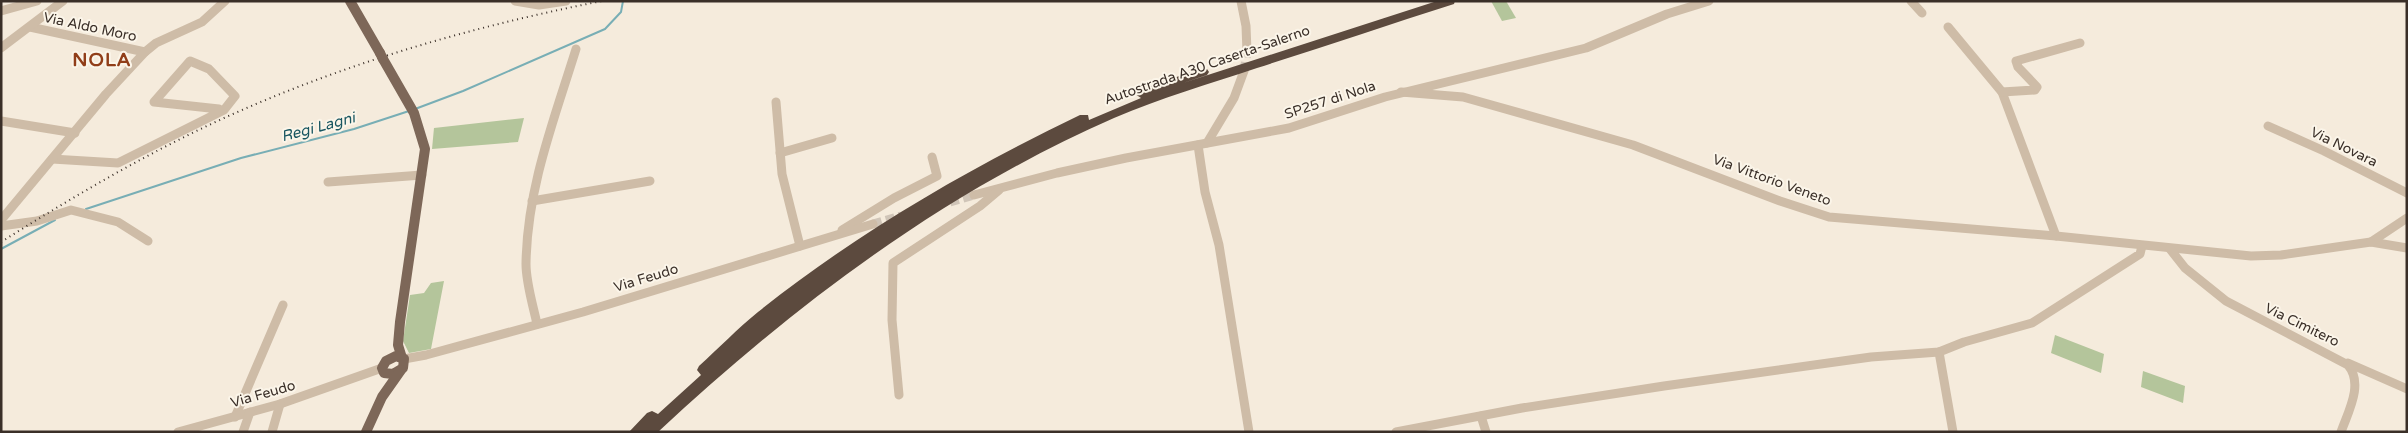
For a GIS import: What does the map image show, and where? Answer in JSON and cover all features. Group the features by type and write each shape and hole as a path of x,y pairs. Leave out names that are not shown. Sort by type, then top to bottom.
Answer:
{"highway":[{"name":"Autostrada A30 Caserta-Salerno","path":"636,432 763,316 874,235 947,189 995,162 1101,110 1169,83 1425,1"},
{"name":"Autostrada A30 Caserta-Salerno","path":"648,432 690,392 772,323 874,247 998,170 1108,116 1164,94 1450,1"}],"main road":[{"path":"350,2 416,116 422,130 425,149 400,322 398,344 403,363 382,397 366,432"},
{"path":"382,397 384,367 400,322"},
{"path":"384,367 393,357 403,363"},
{"path":"384,367 390,375 403,363"}],"street":[{"path":"5,10 15,1"},
{"path":"5,10 37,1"},
{"path":"1,48 63,1"},
{"path":"1,220 145,52 156,43 202,22 225,1"},
{"path":"515,1 539,5 566,1"},
{"path":"1241,1 1246,26 1247,52"},
{"name":"SP257 di Nola","path":"974,195 1057,173 1289,128 1401,92 1439,85 1586,48 1709,1"},
{"path":"1911,1 1922,13"},
{"name":"Via Aldo Moro","path":"30,27 145,52"},
{"path":"1948,27 2002,92 2056,236"},
{"path":"2002,92 2035,90 2037,87 2018,66 2016,61 2080,43"},
{"path":"537,324 526,266 526,246 532,201 542,157 576,49"},
{"path":"52,159 118,162 224,110 235,96 209,68 200,63 190,61 154,102 219,109"},
{"path":"1244,72 1234,98 1202,144 1204,192 1219,245 1249,432"},
{"path":"1453,92 1450,86 1454,81"},
{"path":"1439,85 1463,97"},
{"name":"Via Vittorio Veneto","path":"1401,92 1463,97 1633,144 1780,201 1829,217 2056,236 2197,252 2251,256 2281,255 2370,242 2407,248"},
{"path":"776,102 782,174 800,246"},
{"path":"1,121 74,133"},
{"name":"Via Novara","path":"2268,126 2407,193"},
{"path":"780,153 832,138"},
{"path":"833,235 894,198 937,176 932,157"},
{"path":"328,182 422,175"},
{"path":"532,201 650,181"},
{"path":"899,395 893,339 893,262 980,206 1003,187"},
{"path":"1,226 37,222 71,210 118,222 148,241"},
{"path":"2370,242 2407,218"},
{"name":"Via Feudo","path":"403,363 873,224"},
{"path":"1396,432 1542,405 1844,360 1904,353 1939,352 1964,342 2032,323 2140,254 2146,246"},
{"name":"Via Cimitero","path":"2146,246 2186,268"},
{"name":"Via Cimitero","path":"2170,249 2186,268 2209,288 2248,314 2345,362 2356,377 2341,432"},
{"path":"2186,268 2184,263 2185,256 2197,252"},
{"path":"235,417 283,306"},
{"path":"1939,352 1953,432"},
{"path":"2345,362 2407,388"},
{"name":"Via Feudo","path":"178,432 199,429 280,404 384,367"},
{"path":"272,432 280,404"},
{"path":"243,432 250,412"},
{"path":"1481,416 1486,432"}],"green space":[{"path":"1491,1 1506,1 1516,18 1502,21"},
{"path":"524,118 518,142 432,149 434,128"},
{"path":"444,281 431,349 409,353 403,341 410,295 424,293 431,283"},
{"path":"2055,335 2104,354 2101,373 2051,353"},
{"path":"2143,371 2185,386 2183,403 2141,387"}],"waterway":[{"name":"Regi Lagni","path":"415,109 463,91 605,29 621,12 623,1"},
{"name":"Regi Lagni","path":"86,209 241,158 354,129 409,111"},
{"name":"Regi Lagni","path":"1,249 55,220"}],"tunnel":[{"path":"1244,71 1247,52"},
{"path":"950,202 974,195"},
{"path":"873,224 901,216"}],"railway":[{"path":"1,242 86,190 144,158 203,128 278,95 414,47 508,22 602,1"}],"district":[{"name":"NOLA","path":"102,60"}]}
